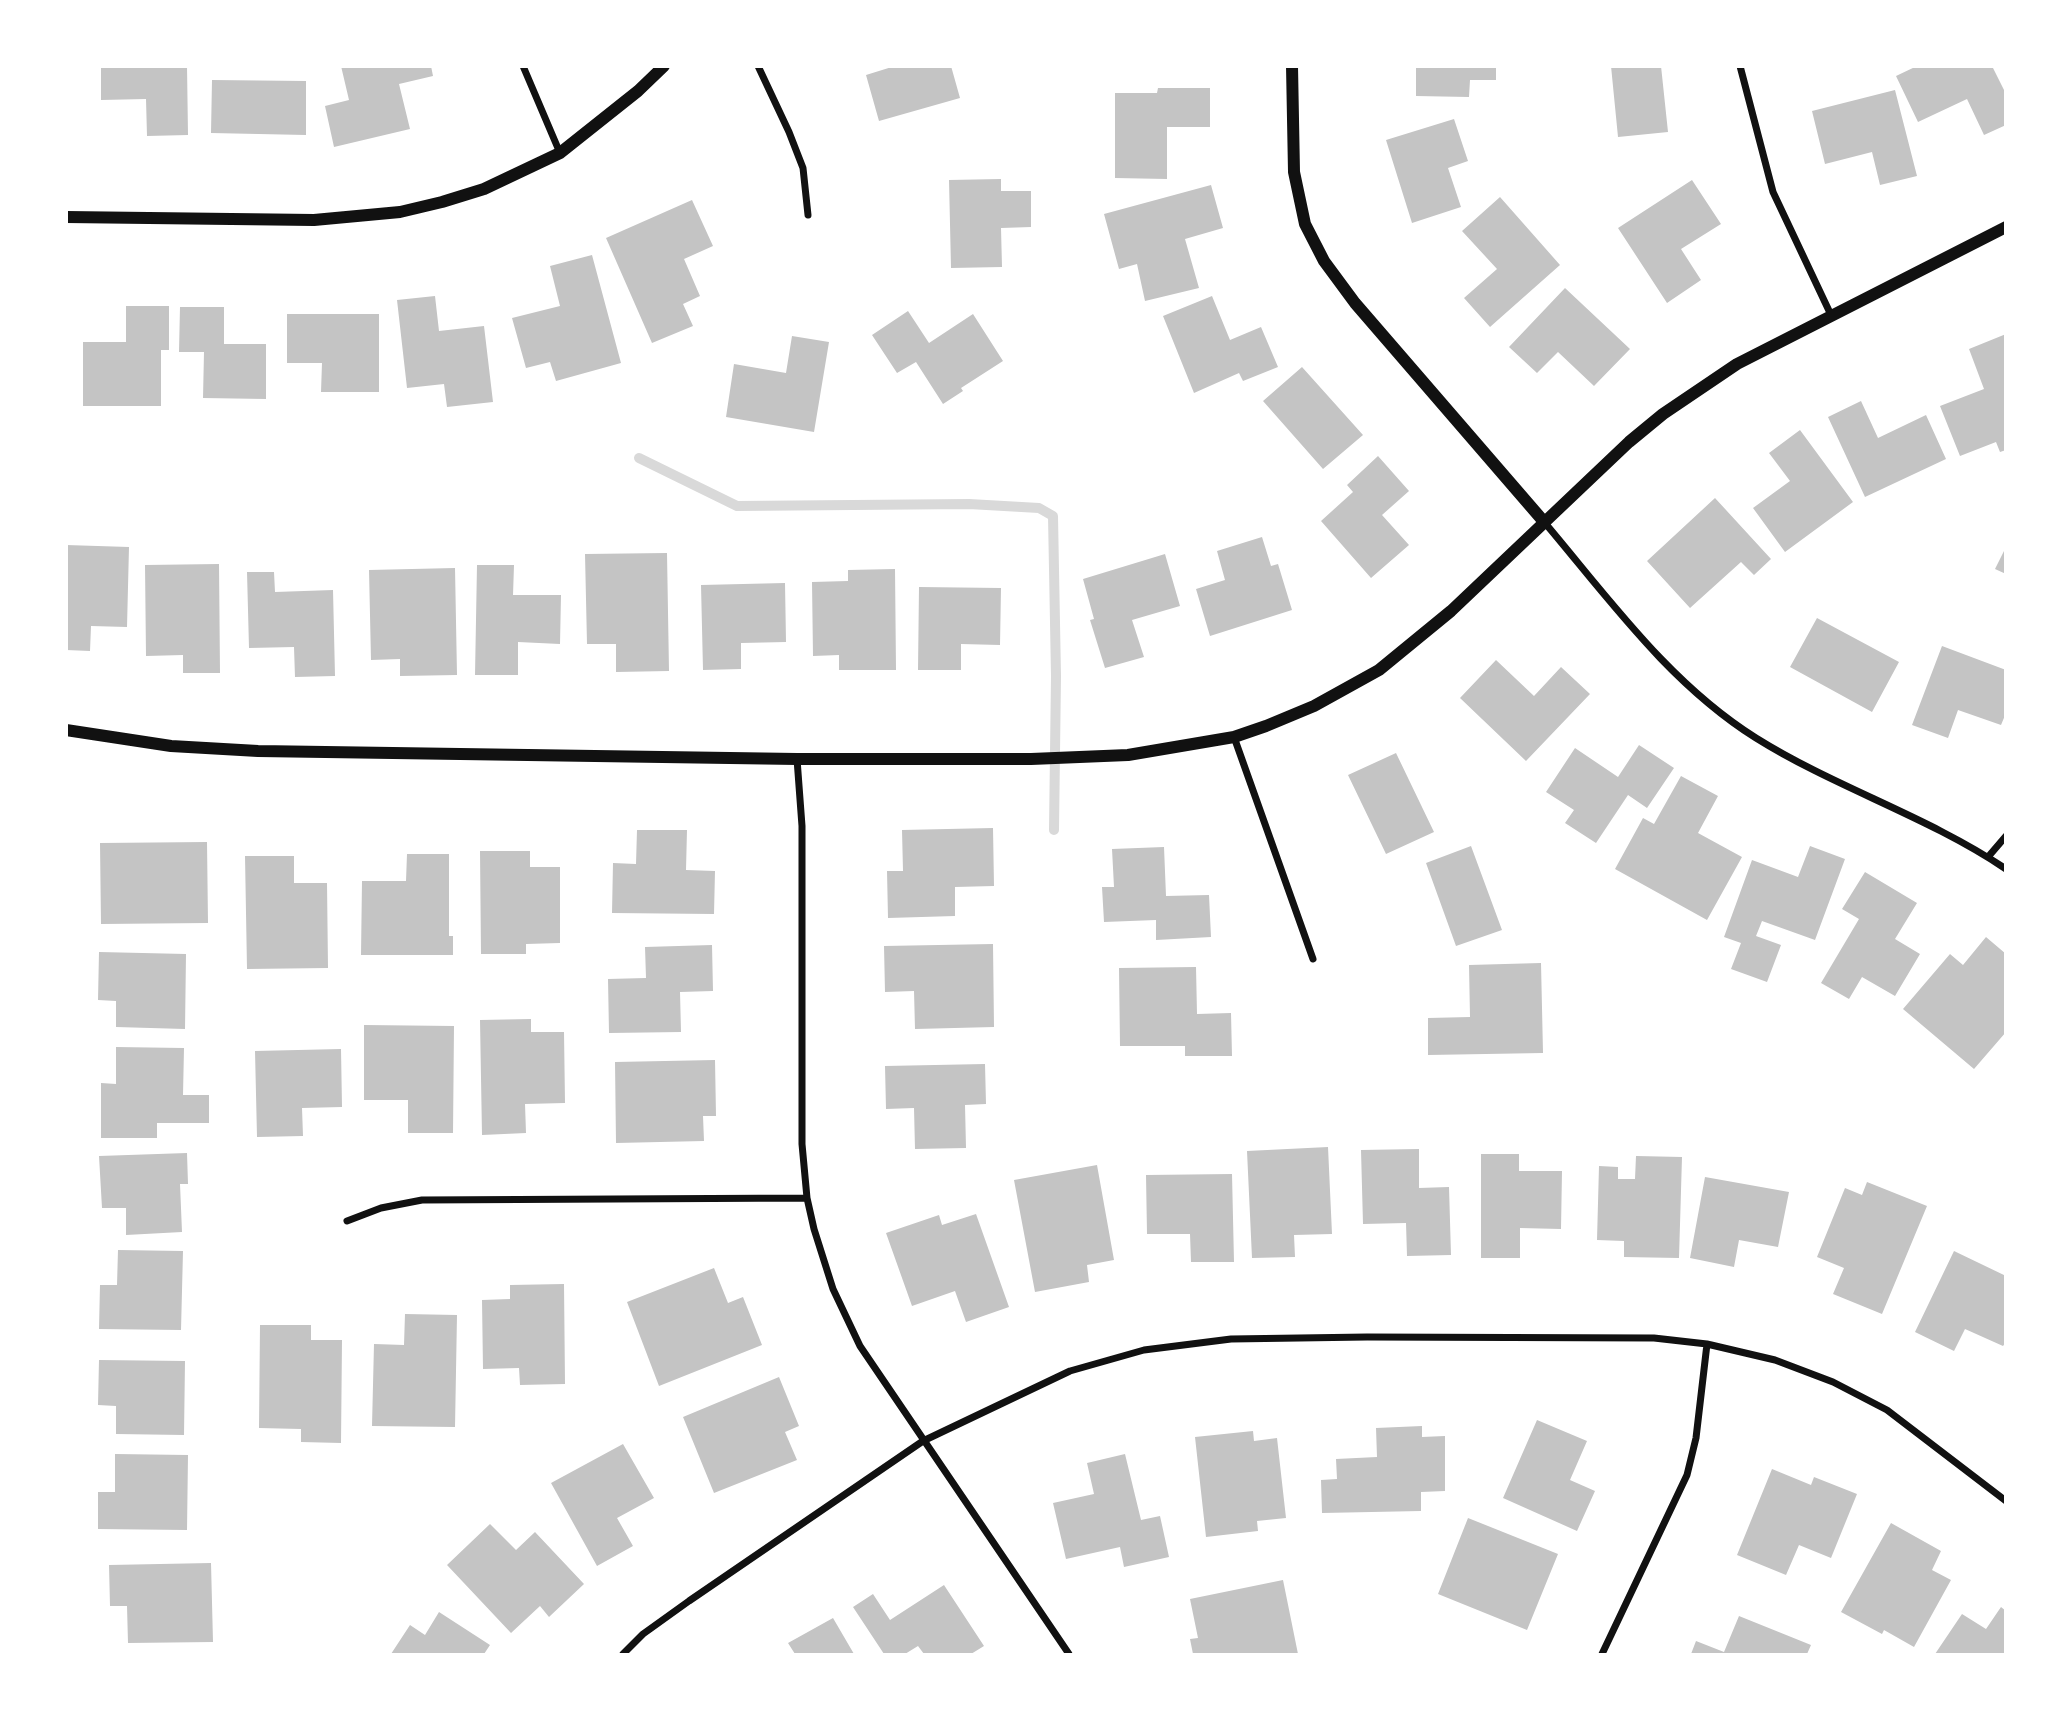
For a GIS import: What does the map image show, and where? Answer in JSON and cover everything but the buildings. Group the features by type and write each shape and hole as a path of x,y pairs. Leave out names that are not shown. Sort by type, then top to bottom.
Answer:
{"street":[{"path":"523,66 559,153"},
{"path":"66,217 314,220 400,212 484,189 559,153 638,91 664,66"},
{"path":"758,66 803,168 808,215"},
{"path":"1292,66 1294,173 1305,224 1324,261 1355,303 1664,665 1724,717 1757,739 1827,778 1881,800 2006,869"},
{"path":"1740,66 1773,192 1831,315"},
{"path":"66,730 171,747 258,751 797,759 1031,759 1128,755 1234,737 1314,706 1379,670 1451,611 1629,442 1663,414 1737,364 2006,227"},
{"path":"1234,737 1312,959"},
{"path":"797,759 802,826 802,1144 807,1198 814,1229 833,1289 860,1346 1069,1654"},
{"path":"1988,857 2006,836"},
{"path":"347,1221 381,1208 422,1200 807,1198"},
{"path":"623,1654 643,1634 689,1601 923,1441 1070,1371 1144,1350 1231,1339 1654,1338 1707,1344 1775,1360 1833,1382 1876,1405 1944,1452 2006,1501"},
{"path":"1602,1654 1687,1475 1696,1438 1707,1344"}],"waterway":[{"path":"639,458 737,506 969,504 1039,508 1053,516 1056,676 1054,830"}]}
